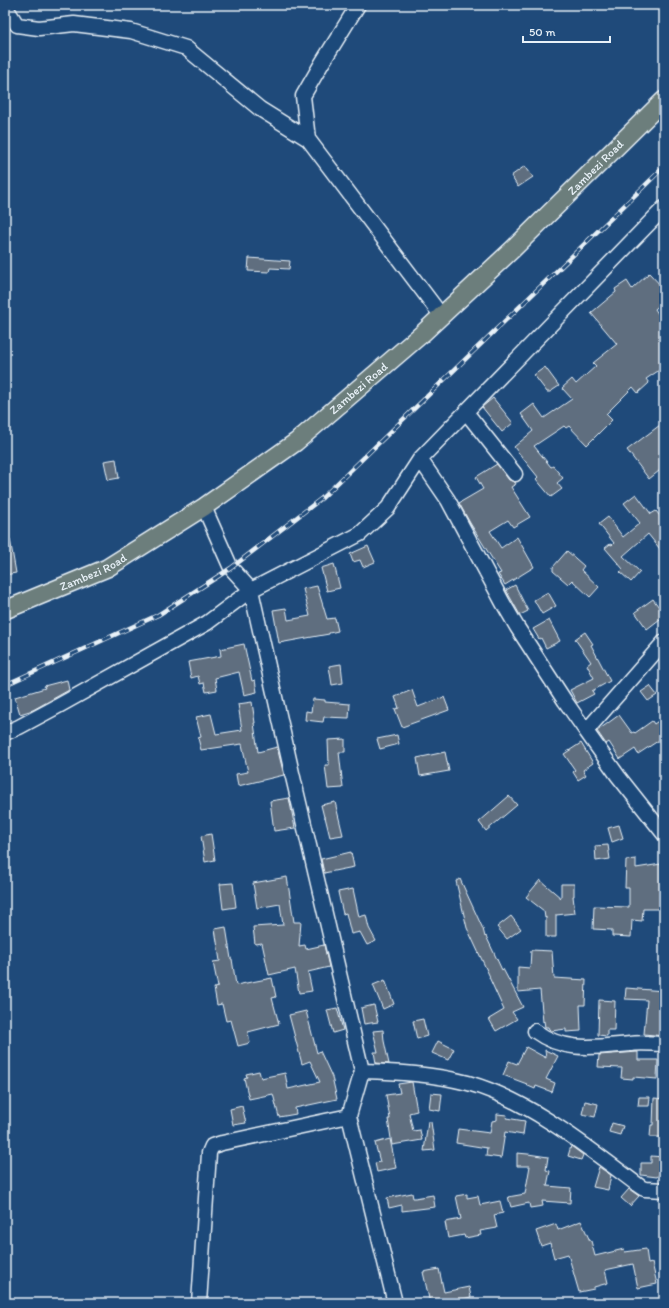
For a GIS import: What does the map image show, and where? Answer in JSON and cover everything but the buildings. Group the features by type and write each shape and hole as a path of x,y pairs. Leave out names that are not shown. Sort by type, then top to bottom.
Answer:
{"main road":[{"name":"Zambezi Road","path":"5,610 107,568 204,507 296,442 423,333 513,249 664,100"}],"street":[{"path":"308,139 303,96 358,5"},
{"path":"5,6 17,25 39,28 74,24 131,31 186,48 260,109 308,139 441,316"},
{"path":"5,733 60,705 207,623 251,590 360,534 388,508 420,458 664,208"},
{"path":"466,412 515,474"},
{"path":"420,458 448,500 517,627 565,701 618,776 664,834"},
{"path":"204,507 231,568 251,590 362,1071 349,1116 395,1303"},
{"path":"586,731 664,642"},
{"path":"535,1031 553,1042 567,1046 599,1047 631,1044 664,1044"},
{"path":"362,1071 405,1072 430,1075 469,1084 501,1096 528,1109 577,1140 642,1188 664,1190"},
{"path":"199,1303 209,1153 212,1146 349,1116"}],"railway":[{"path":"5,685 158,615 231,568 322,498 664,167"}]}
